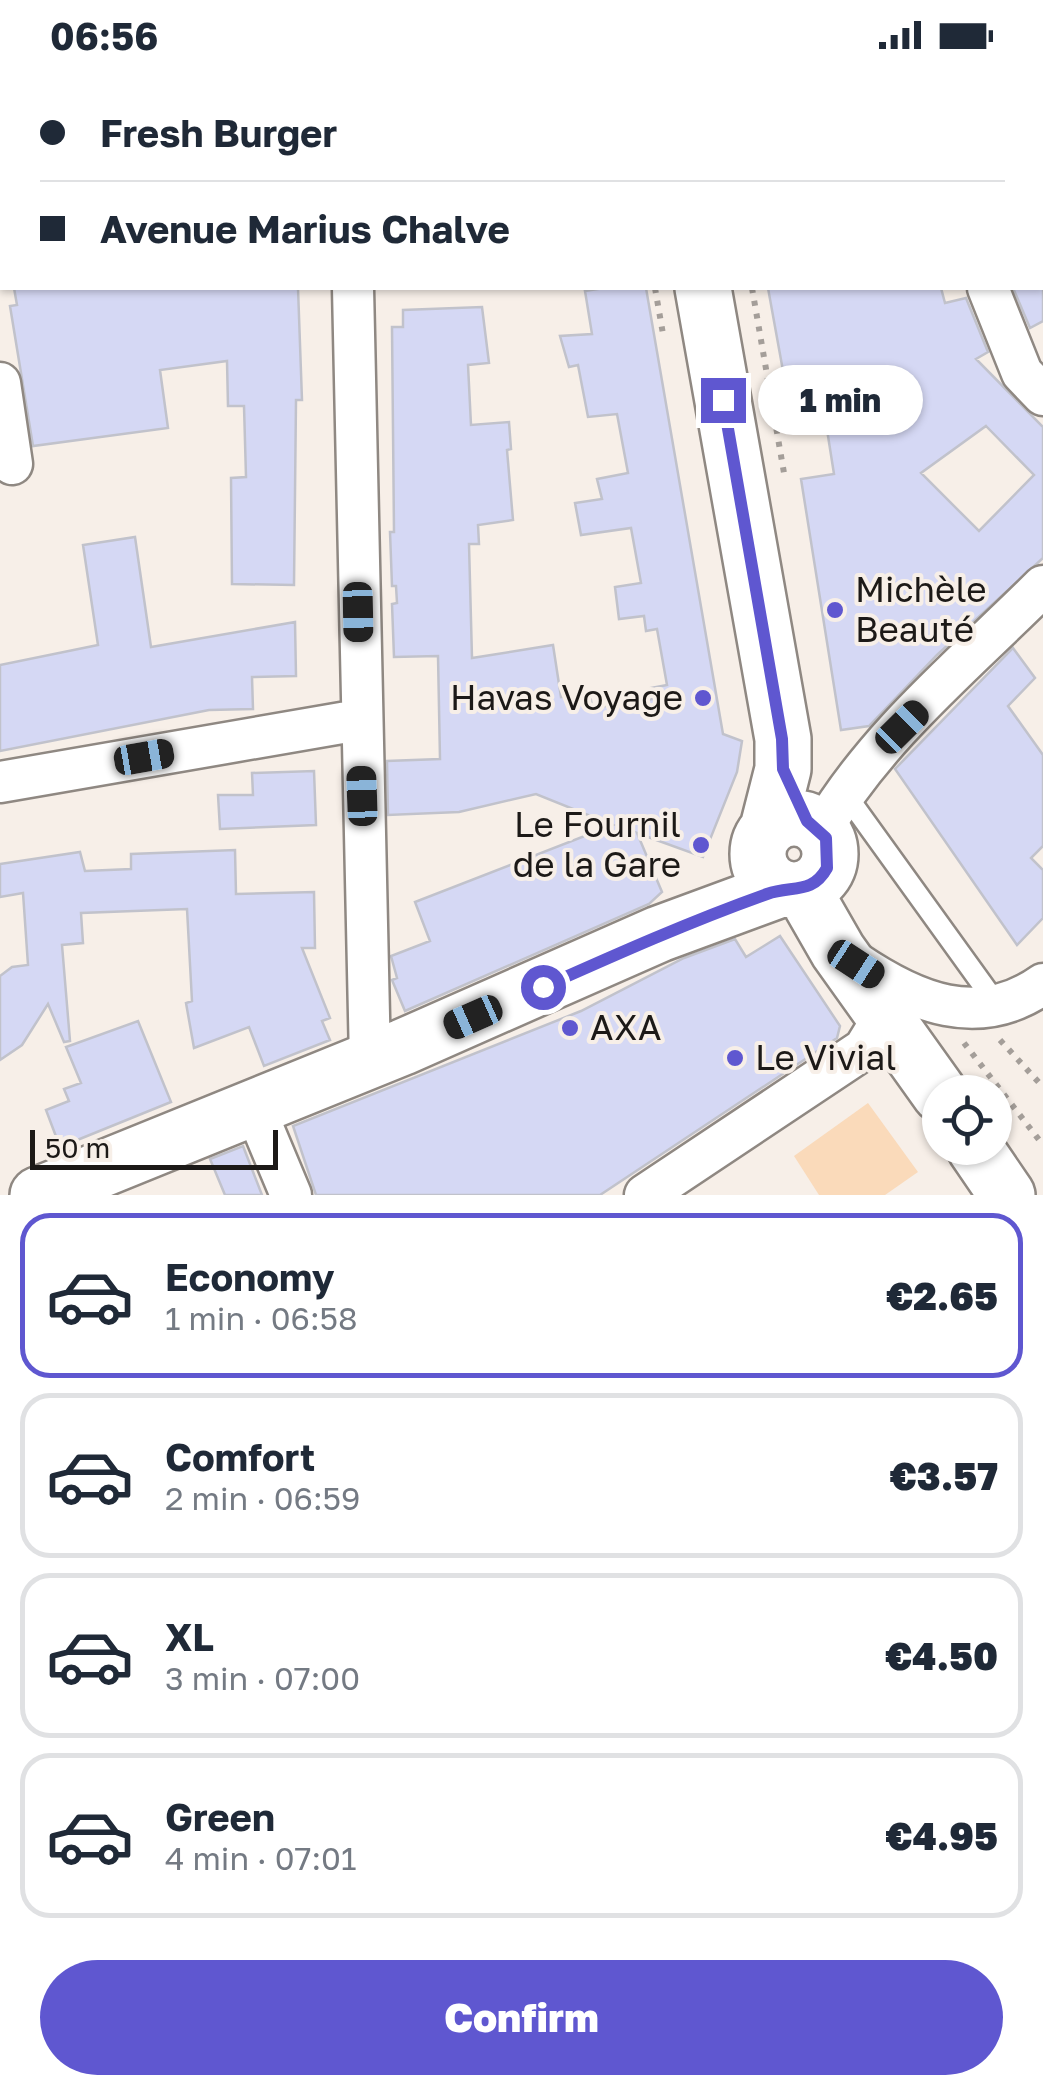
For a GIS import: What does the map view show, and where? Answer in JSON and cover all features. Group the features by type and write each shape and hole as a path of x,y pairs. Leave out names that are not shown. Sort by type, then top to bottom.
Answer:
{"main road":[{"path":"703,290 782,739 783,769 801,845 838,951 910,1021"},
{"path":"38,1195 256,1109 659,934 801,845"},
{"path":"801,845 910,1021 932,1075"},
{"path":"986,1165 1006,1195"}],"street":[{"path":"353,290 359,720 370,1061"},
{"path":"989,290 1022,374 1043,395"},
{"path":"0,383 12,464"},
{"path":"801,845 873,755 1043,586"},
{"path":"0,782 359,720"},
{"path":"645,1195 864,1050 938,1006 992,1022 1043,984"},
{"path":"256,1109 291,1195"}],"lane":[{"path":"801,845 992,1022"}],"path":[{"path":"910,1021 972,1037"},
{"path":"910,1021 1043,1145"},
{"path":"992,1022 999,1039 1043,1087"}],"shaded area":[{"path":"868,1103 918,1172 885,1195 819,1195 794,1156"}],"building":[{"path":"14,290 298,290 302,400 296,400 294,585 232,584 231,478 246,477 244,406 228,406 227,361 160,370 168,428 33,446 10,306 17,305"},
{"path":"646,290 723,734 742,741 737,772 703,857 637,833 662,892 649,904 405,1011 392,980 397,978 391,956 430,941 415,902 613,825 536,794 459,812 388,815 387,761 440,759 438,656 394,657 392,604 397,603 396,586 392,586 390,532 394,532 392,327 403,327 403,310 482,307 489,363 468,365 471,425 509,422 511,449 507,450 513,520 478,525 479,544 469,544 472,658 553,645 561,697 590,693 592,708 653,699 651,688 667,685 657,629 646,631 644,616 619,619 615,587 641,583 631,528 581,535 575,503 602,499 597,479 628,473 617,414 588,417 578,365 569,367 560,336 592,334 585,291"},
{"path":"768,290 942,290 945,303 966,298 988,352 976,359 1043,427 1043,558 937,655 869,726 841,730 801,479 834,474 822,398 789,404","holes":["986,426 1034,475 979,531 921,473"]},
{"path":"1014,290 1043,290 1043,321 1030,328"},
{"path":"135,537 151,647 295,622 296,676 252,677 253,709 209,710 0,751 0,665 98,645 83,545"},
{"path":"1013,648 1035,678 1008,706 1043,755 1043,846 1031,858 1043,870 1043,918 1017,945 895,769"},
{"path":"314,771 316,825 220,829 218,795 253,795 252,773"},
{"path":"235,850 236,894 314,892 315,948 302,948 330,1018 322,1021 330,1040 264,1066 249,1027 194,1048 186,1003 192,1001 187,909 81,913 83,943 62,945 70,1041 64,1042 48,1004 22,1045 0,1060 0,976 12,967 28,965 23,893 0,897 0,864 80,852 85,871 131,869 131,854"},
{"path":"780,936 840,1026 837,1038 600,1195 316,1195 293,1126 581,1011 684,958 735,939 746,957"},
{"path":"138,1021 171,1102 60,1147 46,1110 69,1101 64,1089 81,1083 66,1047"},
{"path":"243,1146 262,1195 225,1195 210,1159"}],"place":[{"name":"Michèle Beauté","path":"835,610"},
{"name":"Havas Voyage","path":"703,698"},
{"name":"Le Fournil de la Gare","path":"701,845"},
{"name":"AXA","path":"570,1028"},
{"name":"Le Vivial","path":"735,1058"}],"route":[{"path":"543,987 705,916 781,889 803,890 822,878 827,868 830,857 826,838 807,821 783,769 782,739 723,400"}]}
